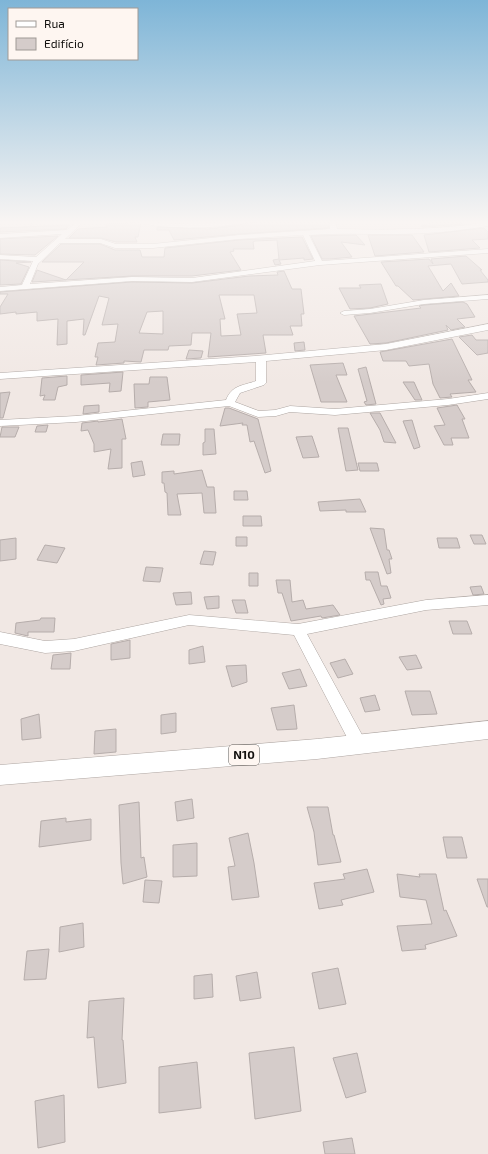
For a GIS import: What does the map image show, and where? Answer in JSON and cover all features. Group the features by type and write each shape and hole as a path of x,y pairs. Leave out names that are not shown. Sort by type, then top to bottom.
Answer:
{"main road":[{"name":"N10","path":"0,775 317,749 488,730"}],"street":[{"path":"25,287 30,276"},
{"path":"0,289 132,279 192,280 223,276"},
{"path":"344,313 424,302 488,297"},
{"path":"0,376 261,358 386,347 488,327"},
{"path":"230,403 234,393 237,391 261,383 261,358"},
{"path":"0,424 76,419 230,403 258,414 276,413 290,409 335,412 448,402 488,396"},
{"path":"0,638 45,647 74,645 189,620 298,630 426,605 488,600"},
{"path":"298,630 359,744"}],"building":[{"path":"0,276 25,276 21,284 0,285"},
{"path":"35,276 54,276 66,280 32,282"},
{"path":"70,276 193,276 132,276 66,280"},
{"path":"249,276 286,276 292,289 301,289 304,314 301,314 302,326 290,326 293,335 263,335 266,353 208,357 211,333 192,333 191,345 169,346 168,350 144,350 141,362 124,361 124,363 96,365 98,357 95,357 98,343 115,342 118,324 102,325 109,298 99,296 85,335 83,335 84,319 67,321 67,344 57,345 58,319 37,321 37,312 0,314 0,307 8,294 0,294 0,292 132,282 192,283","holes":["219,295 254,295 257,313 237,314 241,335 221,336 220,319 225,319","163,311 163,334 139,333 147,312"]},
{"path":"390,276 434,276 443,291 451,283 459,296 413,300 398,286 396,286"},
{"path":"458,276 485,276 488,280 488,282 462,284"},
{"path":"381,284 388,304 370,308 350,309 339,288 361,288 359,285"},
{"path":"463,302 467,304 475,317 457,319 465,327 451,330 446,325 448,330 386,343 370,344 354,316 421,308 419,306 424,305"},
{"path":"472,335 476,340 488,340 488,353 477,355 459,337"},
{"path":"452,339 472,380 468,380 476,392 450,394 452,397 440,398 433,384 429,364 409,366 406,361 383,361 380,352"},
{"path":"304,342 305,350 295,351 294,343"},
{"path":"189,350 203,351 201,358 186,359"},
{"path":"343,363 347,375 336,375 347,402 321,402 310,365"},
{"path":"366,367 376,404 366,405 364,402 367,401 358,369"},
{"path":"123,372 121,391 109,392 110,383 81,385 81,375"},
{"path":"67,376 67,385 58,387 55,400 43,400 45,395 40,396 42,378"},
{"path":"150,377 167,377 170,400 148,402 148,407 135,408 134,384 149,384"},
{"path":"403,382 414,382 422,400 415,400"},
{"path":"10,392 3,418 0,418 0,393"},
{"path":"99,405 99,412 83,414 84,406"},
{"path":"457,405 465,419 462,419 469,438 451,438 453,445 444,445 434,426 445,425 437,408"},
{"path":"225,408 229,408 258,419 271,471 265,473 254,441 250,442 247,425 242,425 243,423 220,426"},
{"path":"370,413 380,413 396,443 384,442 380,430"},
{"path":"122,419 126,439 122,439 122,468 108,469 111,449 94,452 94,444 88,430 81,431 82,423"},
{"path":"412,420 420,447 414,449 403,421"},
{"path":"48,425 46,432 35,432 37,426"},
{"path":"2,427 19,427 15,437 0,437"},
{"path":"338,428 348,428 358,470 346,471"},
{"path":"205,429 214,429 216,454 203,455"},
{"path":"163,434 180,434 179,445 161,445"},
{"path":"312,436 319,457 303,458 296,437"},
{"path":"142,461 145,475 133,477 131,463"},
{"path":"358,463 377,463 379,471 360,471"},
{"path":"202,470 207,487 214,487 216,513 204,513 202,493 177,494 181,515 168,515 167,493 165,492 164,483 162,483 162,472 174,471 174,474"},
{"path":"234,491 247,491 248,500 234,500"},
{"path":"360,499 366,512 346,512 346,510 320,511 318,502"},
{"path":"243,516 261,516 262,526 243,526"},
{"path":"370,528 384,529 387,550 389,550 392,559 389,559 391,573 387,574"},
{"path":"470,535 482,535 486,544 474,544"},
{"path":"236,537 247,537 247,546 236,546"},
{"path":"16,538 16,559 0,561 0,540"},
{"path":"437,538 457,538 460,548 439,548"},
{"path":"45,545 65,548 57,563 37,560"},
{"path":"204,551 216,552 213,565 200,564"},
{"path":"146,567 163,568 160,582 143,581"},
{"path":"365,572 378,572 381,586 387,586 391,598 383,599 384,604 381,605 370,580 366,580"},
{"path":"249,573 258,573 258,586 249,586"},
{"path":"276,580 290,580 292,602 303,600 306,609 333,605 340,615 322,618 321,616 291,621 282,593 278,593"},
{"path":"481,586 484,594 473,595 470,587"},
{"path":"191,592 192,604 176,605 173,593"},
{"path":"219,596 219,608 207,609 204,597"},
{"path":"232,600 245,600 248,613 236,613"},
{"path":"41,618 55,618 54,632 28,632 28,636 15,633 16,623 40,620"},
{"path":"449,621 467,621 472,634 453,634"},
{"path":"130,640 130,658 111,660 111,644"},
{"path":"203,646 205,662 189,664 189,650"},
{"path":"71,653 70,669 51,669 53,655"},
{"path":"416,655 422,668 407,670 399,657"},
{"path":"345,659 353,674 338,678 330,663"},
{"path":"246,665 247,682 232,687 226,666"},
{"path":"300,669 307,686 289,689 282,673"},
{"path":"405,691 430,691 437,714 412,715"},
{"path":"375,695 380,710 365,712 360,698"},
{"path":"294,705 297,729 277,730 271,708"},
{"path":"176,713 176,732 161,734 161,715"},
{"path":"39,714 41,738 22,740 21,719"},
{"path":"116,729 116,752 94,754 95,731"},
{"path":"192,799 194,818 177,821 175,802"},
{"path":"139,802 141,858 144,857 147,877 123,884 119,805"},
{"path":"307,807 328,807 333,835 341,862 318,865 314,832"},
{"path":"66,818 66,822 91,819 91,840 39,847 41,821"},
{"path":"248,833 259,897 232,900 228,867 235,866 229,838"},
{"path":"443,837 462,837 467,858 447,858"},
{"path":"197,843 197,876 173,877 173,845"},
{"path":"367,869 374,892 341,900 343,905 319,909 314,883 345,879 343,874"},
{"path":"397,874 420,877 419,874 436,874 444,911 446,910 457,936 425,945 426,949 402,951 397,926 432,924 426,900 400,897"},
{"path":"477,879 488,879 488,907 487,907"},
{"path":"145,880 162,881 159,903 143,902"},
{"path":"83,923 84,947 59,952 60,927"},
{"path":"49,949 46,979 24,980 27,951"},
{"path":"338,968 346,1004 319,1009 312,973"},
{"path":"257,972 261,998 240,1001 236,976"},
{"path":"212,974 213,997 194,999 194,976"},
{"path":"124,998 122,1040 126,1083 98,1088 94,1037 87,1038 89,1001"},
{"path":"294,1047 301,1111 255,1119 249,1053"},
{"path":"357,1053 366,1092 346,1098 333,1058"},
{"path":"197,1062 201,1108 159,1113 159,1067"},
{"path":"64,1095 65,1142 38,1148 35,1101"},
{"path":"352,1138 355,1154 325,1154 323,1142"}]}
